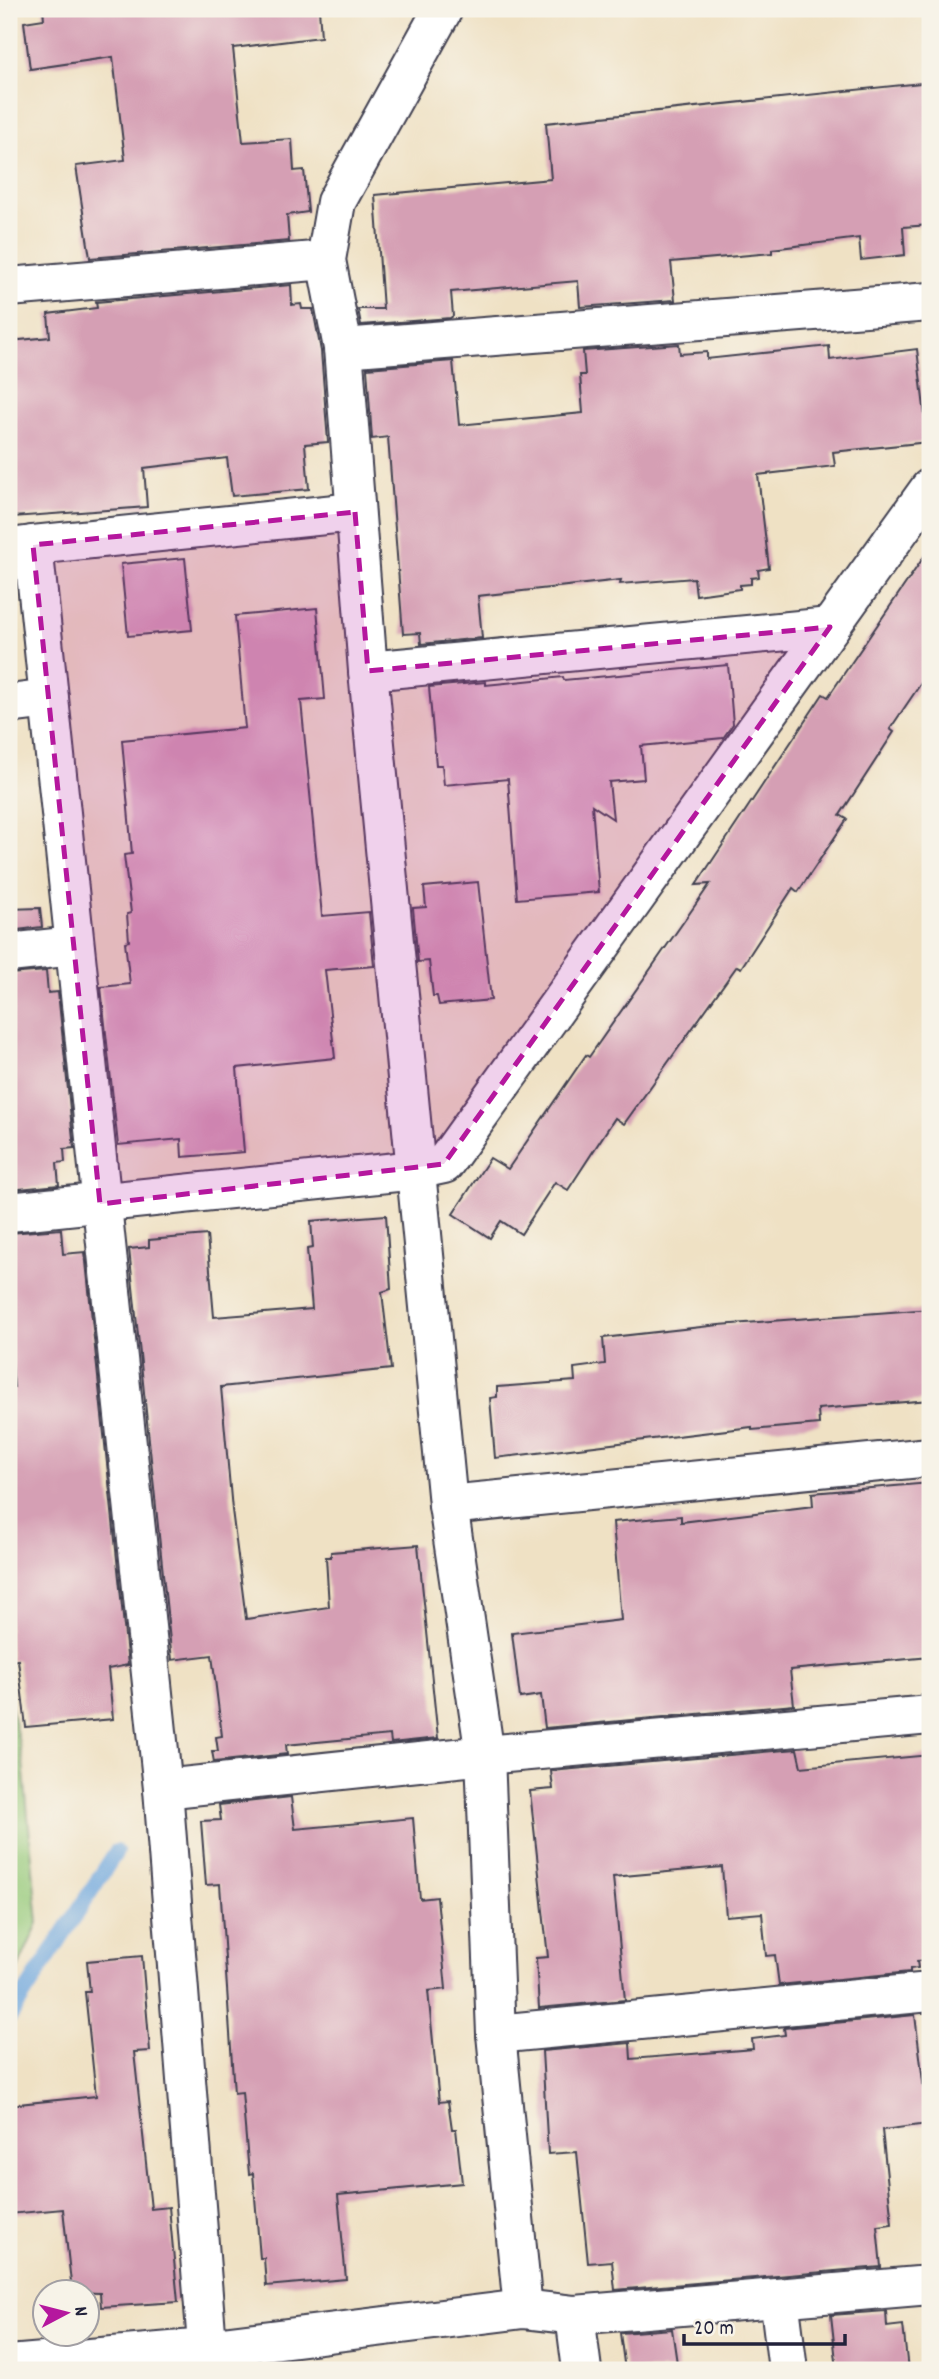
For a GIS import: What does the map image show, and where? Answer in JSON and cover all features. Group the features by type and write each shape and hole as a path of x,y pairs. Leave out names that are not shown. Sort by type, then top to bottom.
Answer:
{"street":[{"path":"443,9 336,202 326,260 342,348 368,671 448,1505 485,1755 496,2034 523,2309"},
{"path":"9,287 326,260"},
{"path":"342,348 930,302"},
{"path":"9,1212 416,1170 444,1164 930,488"},
{"path":"208,2359 163,1789 49,699 21,546 355,512"},
{"path":"368,671 830,627"},
{"path":"9,704 49,699"},
{"path":"9,953 74,946"},
{"path":"448,1505 930,1457"},
{"path":"163,1789 485,1755 930,1715"},
{"path":"496,2034 930,1992"},
{"path":"9,2365 208,2359 523,2309 575,2315 930,2284"},
{"path":"779,2298 788,2370"},
{"path":"575,2315 582,2370"}],"highlighted area":[{"path":"355,512 368,671 830,627 444,1164 100,1204 33,545"}],"green space":[{"path":"9,1698 23,1762 38,1923 9,1988"}],"building":[{"path":"43,9 319,9 321,37 233,48 243,142 292,139 294,171 304,170 308,212 287,215 289,241 90,258 76,166 125,160 113,57 30,69 24,22 44,19"},
{"path":"930,82 930,225 903,227 905,255 861,260 859,238 772,249 772,253 671,262 675,300 580,307 578,281 451,292 453,316 450,318 361,325 358,309 383,309 375,195 551,179 546,123"},
{"path":"291,285 292,305 301,304 302,309 313,309 321,351 328,442 305,444 309,489 232,496 227,458 144,468 147,507 13,517 9,466 9,379 13,379 10,341 50,337 48,314 97,308 96,302"},
{"path":"679,344 680,354 707,352 707,359 829,346 830,360 917,349 928,442 833,452 835,466 758,475 769,568 758,570 759,577 751,578 751,584 740,585 740,589 696,595 694,578 620,584 621,580 478,596 482,638 421,644 420,633 403,634 388,437 372,439 367,368 453,361 459,425 583,413 580,375 585,375 583,351"},
{"path":"930,548 930,670 890,729 894,732 840,815 847,819 798,892 793,888 741,968 737,966 624,1124 615,1118 568,1190 555,1182 521,1234 501,1221 490,1238 453,1214 490,1158 508,1169 586,1055 589,1057 710,884 696,885 823,694 828,697"},
{"path":"185,558 192,630 128,636 121,564"},
{"path":"317,608 325,699 301,701 322,916 369,912 374,966 325,970 335,1058 237,1068 244,1152 182,1157 181,1139 118,1145 101,987 130,984 125,942 129,941 127,914 131,913 124,855 132,854 122,740 245,728 235,616"},
{"path":"728,665 733,724 723,738 641,746 644,779 609,782 613,819 592,805 599,892 517,899 508,779 444,785 442,765 436,765 429,687 486,682 486,685 563,677 564,680"},
{"path":"478,882 491,1000 439,1005 437,996 433,996 429,961 418,962 413,908 426,907 424,887"},
{"path":"40,908 42,927 9,931 9,909"},
{"path":"46,971 48,993 58,992 74,1148 64,1149 65,1162 57,1163 59,1185 9,1190 9,974"},
{"path":"386,1215 391,1289 382,1292 391,1369 221,1387 232,1510 246,1619 329,1607 326,1557 331,1557 331,1552 418,1545 438,1738 391,1743 390,1735 286,1745 287,1754 214,1762 212,1751 218,1751 216,1737 222,1736 212,1655 172,1660 129,1249 149,1247 149,1240 207,1235 214,1317 312,1309 307,1249 313,1248 311,1221"},
{"path":"61,1229 63,1254 85,1252 128,1665 108,1669 113,1719 26,1727 18,1660 11,1661 9,1634 9,1387 14,1387 9,1329 9,1233"},
{"path":"930,1309 930,1400 818,1409 819,1424 752,1430 752,1427 495,1458 490,1398 497,1397 497,1387 575,1381 574,1368 605,1364 603,1338 719,1325"},
{"path":"930,1483 930,1657 790,1670 794,1705 545,1728 541,1695 520,1698 512,1633 621,1620 613,1522 681,1516 681,1522 813,1506 812,1493"},
{"path":"797,1749 801,1767 930,1755 930,1960 917,1961 918,1968 910,1969 910,1972 779,1985 775,1955 766,1956 762,1913 726,1916 722,1867 613,1877 625,2000 539,2008 536,1958 548,1957 530,1791 553,1789 551,1771"},
{"path":"291,1797 295,1829 413,1818 420,1899 437,1897 446,1989 428,1991 439,2102 448,2101 452,2129 456,2129 462,2183 338,2195 346,2279 266,2286 264,2258 260,2258 253,2173 249,2174 242,2092 234,2093 220,1884 206,1885 201,1821 221,1820 219,1805"},
{"path":"142,1956 150,2051 134,2052 151,2209 169,2207 178,2302 102,2307 102,2278 70,2278 63,2209 9,2214 9,2105 96,2096 85,1992 90,1992 87,1961"},
{"path":"915,2015 928,2124 882,2130 892,2224 877,2226 881,2267 615,2290 612,2261 588,2263 577,2152 548,2154 542,2051 630,2043 631,2059 753,2049 752,2039 785,2035 784,2028"},
{"path":"886,2311 887,2327 903,2325 908,2370 837,2370 831,2315"},
{"path":"672,2329 678,2370 625,2370 620,2333"}],"waterway":[{"path":"9,2018 116,1852"}]}
